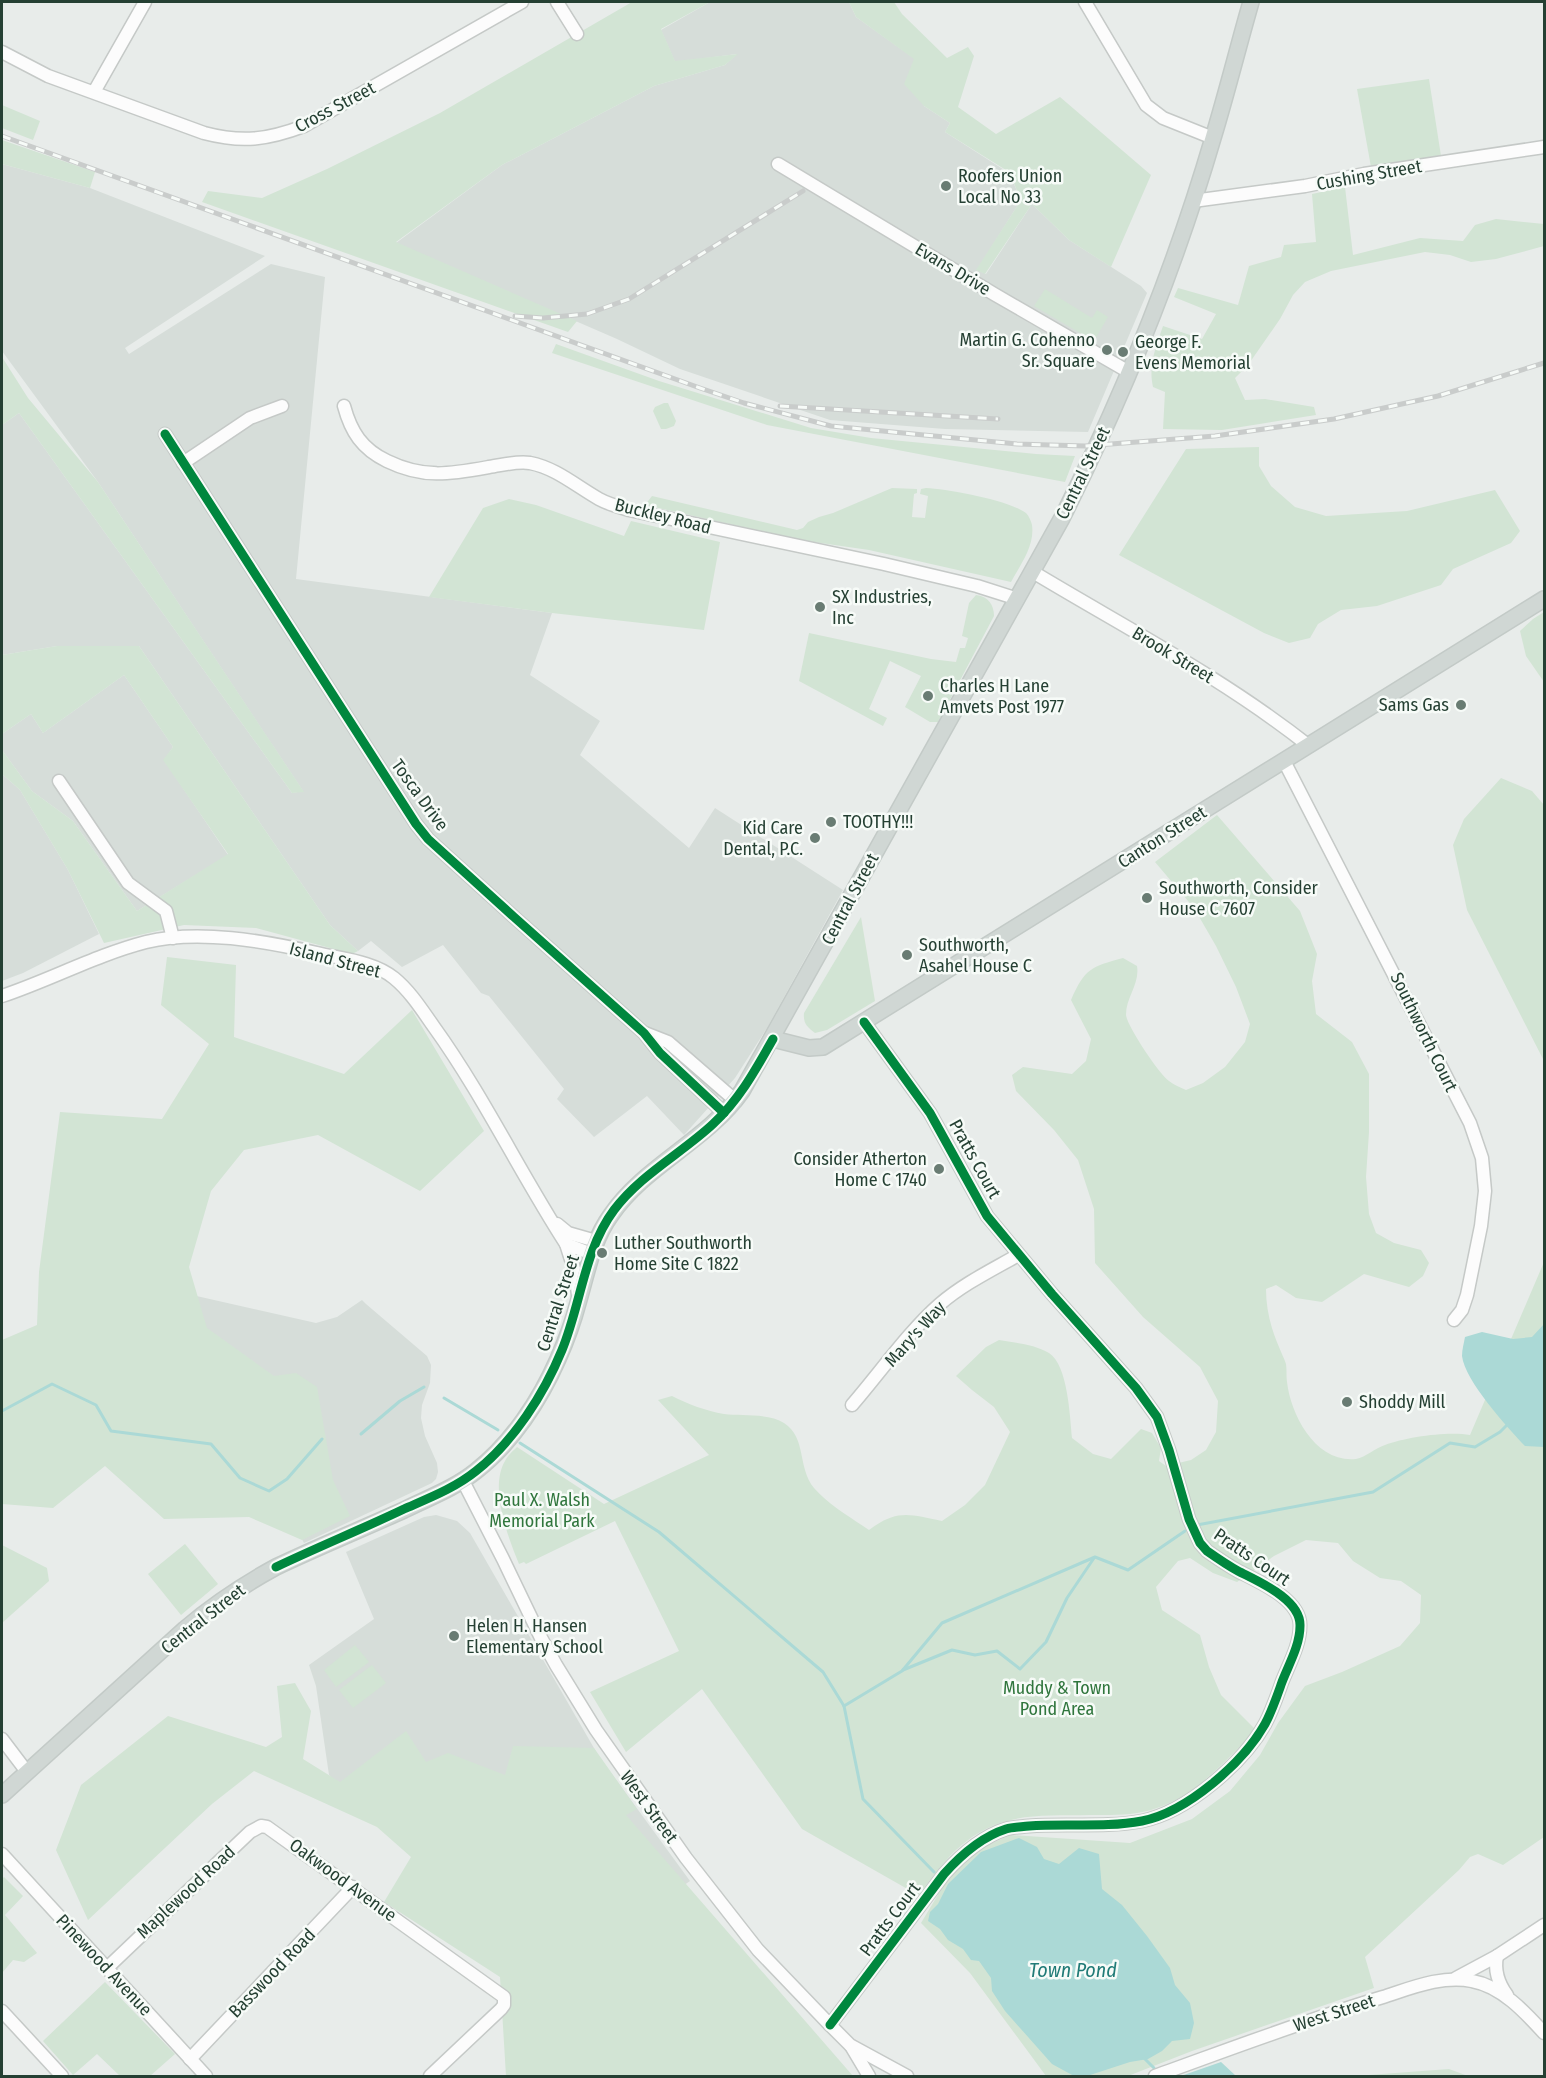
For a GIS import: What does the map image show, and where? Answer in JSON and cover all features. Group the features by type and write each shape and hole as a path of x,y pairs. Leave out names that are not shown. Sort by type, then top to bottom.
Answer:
{"main road":[{"name":"Central Street","path":"2,1795 192,1623 231,1594 276,1567 463,1481 495,1453 535,1402 558,1360 570,1331 594,1248 606,1222 623,1199 736,1101 773,1039 1033,572 1098,445 1166,281 1213,138 1251,2"},
{"name":"Canton Street","path":"773,1039 818,1049 1545,599"}],"street":[{"path":"94,92 145,2"},
{"name":"Cross Street","path":"2,52 36,71 204,133 227,139 254,140 281,135 304,126 522,2"},
{"path":"557,2 577,34"},
{"path":"1085,2 1146,105 1163,118 1213,138"},
{"name":"Cushing Street","path":"1193,201 1305,186 1364,174 1545,147"},
{"name":"Evans Drive","path":"778,164 1128,372"},
{"path":"183,463 250,418 282,406"},
{"name":"Buckley Road","path":"344,406 349,424 361,443 376,456 420,474 439,474 515,462 530,464 556,472 600,499 629,510 775,543 884,564 1018,598"},
{"name":"Tosca Drive","path":"165,434 416,824 428,838 514,917 644,1033 660,1053 724,1113"},
{"name":"Brook Street","path":"1033,572 1233,690 1266,712 1309,746"},
{"name":"Southworth Court","path":"1284,760 1470,1123 1482,1158 1485,1191 1481,1226 1467,1295 1462,1310 1454,1320"},
{"path":"59,781 128,883 166,911 173,938"},
{"name":"Island Street","path":"2,996 109,953 148,942 173,938 212,938 279,945 362,963 380,970 394,978 414,999 444,1041 566,1244 575,1272 579,1301"},
{"name":"Pratts Court","path":"830,2025 944,1874 961,1856 981,1841 1007,1828 1119,1824 1154,1818 1185,1803 1213,1782 1243,1754 1265,1724 1299,1639 1300,1622 1293,1608 1279,1594 1227,1564 1207,1551 1200,1543 1189,1519 1157,1417 1136,1388 1018,1255 987,1216 930,1113 864,1022"},
{"name":"Tosca Drive","path":"644,1033 668,1042 736,1101"},
{"name":"Island Street","path":"548,1215 568,1233 594,1248"},
{"path":"566,1244 594,1248"},
{"name":"Mary's Way","path":"852,1406 925,1318 940,1304 960,1288 1018,1255"},
{"name":"West Street","path":"463,1481 540,1636 596,1730 686,1858 743,1932 781,1976 850,2045 907,2076"},
{"path":"2,1739 27,1772"},
{"name":"Maplewood Road","path":"107,1968 250,1832 261,1826 270,1828"},
{"name":"Oakwood Avenue","path":"270,1828 501,1994 505,2001 501,2009 430,2076"},
{"name":"Pinewood Avenue","path":"2,1854 206,2076"},
{"name":"Basswood Road","path":"190,2059 353,1887"},
{"path":"1452,1979 1497,1956 1545,1925"},
{"name":"West Street","path":"1497,1956 1497,1978 1513,2003"},
{"name":"West Street","path":"1155,2076 1352,2006 1452,1979 1470,1980 1485,1985 1513,2003 1545,2033"},
{"path":"2,2011 62,2076"},
{"path":"850,2045 869,2076"}],"shaded area":[{"path":"710,2 849,2 856,17 915,59 924,106 950,123 945,132 1009,173 1021,200 977,270 986,274 1032,204 1069,240 1141,286 1147,293 1088,432 945,429 830,420 680,369 617,339 396,243 502,165 654,86 725,65 737,54 675,62 661,30"},
{"path":"2,164 90,188 265,256 125,348 129,354 271,264 325,277 296,579 552,613 530,675 600,721 580,755 689,848 715,808 843,890 767,1028 735,1078 684,1135 647,1096 594,1137 557,1099 564,1089 489,996 481,993 443,945 402,967 371,941 358,951 330,925 139,646 57,646 2,655 2,425 19,413 292,793 303,791 98,482 2,351"},
{"path":"124,675 173,747 164,760 228,855 137,911 73,821 32,791 2,750 2,734 31,714 43,733"},
{"path":"2,774 20,790 68,870 99,934 23,973 2,981"},
{"path":"170,1290 316,1323 337,1317 362,1300 427,1356 431,1365 430,1383 422,1405 421,1418 425,1436 437,1463 436,1479 432,1483 304,1543"},
{"path":"436,1515 457,1521 470,1533 598,1755 690,1881 544,1983 329,1775 316,1686 309,1665 374,1619 346,1552 424,1517"}],"green space":[{"path":"632,2 710,2 661,29 675,61 738,54 725,65 654,86 502,165 396,242 577,321 568,332 202,202 208,191 262,198 327,169 440,113"},
{"path":"849,2 894,2 902,14 947,58 968,47 974,56 958,107 996,134 1060,97 1151,175 1111,267 1069,240 1032,204 985,274 976,270 1021,200 1009,172 945,132 950,123 924,106 904,84 914,59 856,17"},
{"path":"1429,79 1441,156 1371,167 1357,89"},
{"path":"2,105 40,121 33,140 2,128"},
{"path":"2,140 95,172 90,188 2,164"},
{"path":"1345,187 1353,255 1420,238 1463,241 1475,225 1496,219 1544,224 1544,246 1496,259 1471,262 1450,255 1425,252 1331,271 1305,282 1293,295 1280,319 1248,365 1235,378 1245,400 1265,399 1314,407 1316,415 1222,430 1163,429 1165,392 1153,387 1151,371 1153,356 1163,326 1202,339 1216,314 1174,297 1178,288 1238,305 1249,266 1281,257 1284,245 1316,242 1312,194"},
{"path":"1045,289 1092,318 1097,310 1108,317 1094,341 1034,306"},
{"path":"556,344 659,381 811,428 871,438 1075,456 1065,482 767,425 552,353"},
{"path":"2,357 28,398 98,482 304,792 292,793 19,413 2,425"},
{"path":"668,403 676,421 674,426 661,429 653,411 655,407"},
{"path":"1259,447 1259,466 1271,486 1295,507 1326,516 1407,511 1495,490 1520,531 1511,543 1453,569 1441,585 1377,606 1341,610 1318,624 1310,638 1289,643 1264,633 1119,555 1186,449"},
{"path":"892,488 917,489 917,493 914,494 912,517 925,518 928,496 920,494 921,489 926,488 948,490 992,500 1026,513 1032,525 1031,540 1026,555 1011,582 869,550 800,540 645,505 652,496 797,530 819,517"},
{"path":"509,499 536,505 624,536 631,521 720,542 704,630 429,597 483,508"},
{"path":"976,595 990,602 994,616 938,722 930,722 905,707 921,676 890,661 869,709 887,718 883,726 799,681 809,633 931,659 956,662 960,648 965,648 968,638 962,636 969,603"},
{"path":"1544,612 1544,682 1526,656 1520,631"},
{"path":"57,646 139,646 330,925 358,951 352,954 256,928 184,925 104,943 68,870 20,790 2,774 2,750 32,791 73,821 137,911 228,854 163,760 173,747 124,675 43,733 31,714 2,734 2,655"},
{"path":"1501,778 1532,791 1544,805 1544,1061 1467,910 1453,845 1464,819"},
{"path":"1217,815 1300,911 1317,954 1312,981 1316,1014 1352,1042 1369,1074 1366,1177 1369,1214 1376,1233 1394,1243 1421,1250 1429,1263 1423,1276 1409,1287 1364,1274 1322,1302 1296,1298 1276,1285 1266,1289 1271,1326 1286,1364 1289,1395 1308,1435 1329,1453 1342,1458 1356,1459 1394,1442 1439,1434 1470,1435 1544,1262 1544,1837 1503,1865 1478,1854 1470,1857 1459,1870 1365,1957 1374,1988 1192,2051 1128,2076 1046,2076 970,1973 921,1923 945,1883 983,1847 1011,1835 1130,1843 1192,1819 1230,1791 1260,1755 1278,1723 1305,1686 1400,1646 1420,1623 1421,1595 1401,1581 1380,1578 1353,1561 1338,1543 1306,1540 1274,1556 1237,1582 1213,1573 1190,1558 1178,1561 1156,1587 1162,1610 1200,1635 1209,1667 1221,1695 1256,1730 1211,1775 1172,1802 1157,1808 1123,1814 1035,1816 1003,1822 987,1828 956,1850 918,1895 802,1829 702,1689 626,1752 590,1692 679,1651 615,1521 526,1564 524,1562 519,1564 502,1512 499,1485 506,1459 517,1447 604,1504 709,1455 658,1400 672,1396 717,1413 763,1416 784,1423 796,1437 805,1471 814,1488 833,1505 869,1530 888,1519 904,1515 942,1521 965,1505 985,1485 1010,1432 994,1407 956,1376 986,1347 999,1340 1037,1348 1049,1353 1055,1359 1067,1392 1072,1438 1093,1454 1111,1459 1141,1429 1152,1433 1161,1448 1159,1461 1166,1466 1191,1460 1206,1450 1216,1432 1218,1401 1200,1367 1143,1317 1095,1263 1094,1209 1078,1160 1054,1130 1016,1091 1012,1075 1023,1067 1072,1074 1086,1061 1091,1039 1071,1000 1090,970 1123,958 1137,966 1137,979 1127,1008 1128,1021 1151,1060 1164,1077 1171,1082 1186,1090 1203,1083 1225,1067 1245,1042 1250,1024 1236,987 1216,946 1194,908 1155,862"},
{"path":"861,917 875,1001 827,1030 815,1033 806,1024 804,1013"},
{"path":"167,957 236,965 234,1037 344,1074 412,1010 484,1131 420,1191 318,1135 244,1150 211,1191 189,1267 207,1328 274,1376 296,1373 317,1387 333,1480 350,1516 302,1540 249,1517 164,1519 105,1466 53,1508 2,1504 2,1340 37,1325 39,1272 60,1112 162,1119 209,1044 161,1005"},
{"path":"185,1544 218,1584 181,1615 148,1574"},
{"path":"2,1545 47,1568 49,1581 2,1623"},
{"path":"355,1645 369,1662 336,1687 324,1670"},
{"path":"372,1665 386,1683 353,1708 339,1690"},
{"path":"295,1683 311,1711 303,1759 340,1782 406,1731 426,1762 448,1753 505,1775 513,1746 594,1748 637,1809 626,1815 853,2076 506,2076 500,1977 384,1902 411,1857 377,1827 254,1771 212,1804 88,1920 56,1850 81,1785 168,1716 266,1747 282,1737 277,1686"},
{"path":"4,1877 23,1896 5,1915 37,1953 24,1962 13,1960 2,1973 2,1879"},
{"path":"105,1982 175,2054 150,2076 120,2076 97,2054 73,2075 43,2041"},
{"path":"1449,2069 1468,2076 1355,2076"}],"water":[{"path":"1544,1324 1544,1447 1525,1446 1498,1416 1471,1378 1462,1356 1463,1348 1465,1337 1482,1332 1513,1339 1532,1337"},
{"name":"Town Pond","path":"1019,1838 1037,1847 1044,1859 1059,1864 1079,1848 1099,1854 1102,1889 1122,1905 1147,1936 1170,1968 1175,1985 1190,2003 1194,2023 1190,2039 1172,2041 1162,2051 1148,2059 1130,2062 1087,2076 1074,2076 1052,2064 1005,2011 992,1991 991,1978 979,1961 971,1960 963,1949 948,1940 940,1929 928,1921 930,1912 938,1904 948,1884 981,1852"},
{"path":"1221,2062 1236,2076 1181,2076"}],"waterway":[{"path":"2,1411 52,1384 96,1405 111,1431 211,1444 240,1478 269,1491 287,1479 322,1439"},
{"path":"361,1434 400,1401 424,1387"},
{"path":"444,1398 498,1430"},
{"path":"1197,1525 1373,1492 1450,1443 1475,1447 1500,1432 1508,1424"},
{"path":"520,1443 659,1532 823,1672 844,1706 863,1799 934,1872"},
{"path":"844,1706 902,1671 942,1623 1095,1557 1128,1570 1185,1531"},
{"path":"903,1670 952,1650 975,1655 997,1651 1020,1669 1046,1642 1067,1598 1094,1558"},
{"path":"1144,2058 1154,2068"}],"railway":[{"path":"2,136 700,388 744,403 831,426 1017,444 1085,446 1215,436 1334,419 1438,396 1544,363"},
{"path":"515,316 543,318 587,314 629,299 803,191"},
{"path":"780,406 998,419"}],"cycle path":[{"path":"165,434 416,824 428,839 644,1033 660,1053 724,1113"},
{"path":"830,2025 944,1874 980,1842 997,1832 1014,1827 1142,1821 1177,1808 1212,1784 1243,1754 1265,1724 1300,1633 1298,1616 1286,1599 1222,1561 1200,1543 1189,1519 1157,1417 1136,1388 1052,1294 987,1216 930,1113 864,1022"},
{"path":"276,1567 451,1488 476,1471 503,1446 537,1400 555,1367 589,1260 614,1210 636,1186 701,1135 723,1114 747,1083 773,1039"}],"place":[{"name":"Roofers Union Local No 33","path":"946,186"},
{"name":"Martin G. Cohenno Sr. Square","path":"1107,350"},
{"name":"George F. Evens Memorial","path":"1123,352"},
{"name":"SX Industries, Inc","path":"820,607"},
{"name":"Charles H Lane Amvets Post 1977","path":"928,696"},
{"name":"Sams Gas","path":"1461,705"},
{"name":"TOOTHY!!!","path":"831,822"},
{"name":"Kid Care Dental, P.C.","path":"815,838"},
{"name":"Southworth, Consider House C 7607","path":"1147,898"},
{"name":"Southworth, Asahel House C","path":"907,955"},
{"name":"Consider Atherton Home C 1740","path":"939,1169"},
{"name":"Luther Southworth Home Site C 1822","path":"602,1253"},
{"name":"Shoddy Mill","path":"1347,1402"},
{"name":"Helen H. Hansen Elementary School","path":"454,1636"}],"park label":[{"name":"Paul X. Walsh Memorial Park","path":"542,1510"},
{"name":"Muddy & Town Pond Area","path":"1057,1698"}]}
